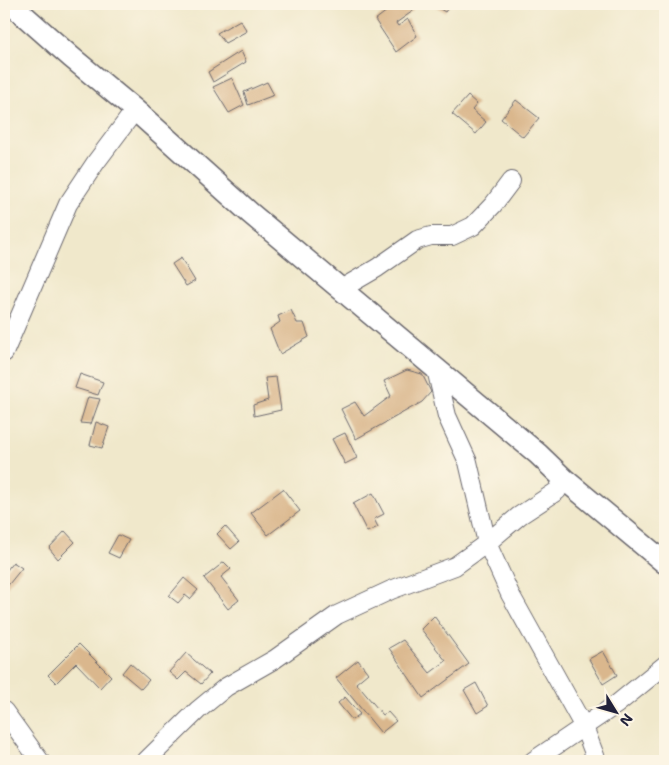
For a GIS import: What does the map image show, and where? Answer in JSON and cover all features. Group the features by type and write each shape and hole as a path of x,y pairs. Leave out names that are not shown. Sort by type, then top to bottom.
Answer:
{"street":[{"path":"10,4 135,110 250,213 665,563"},
{"path":"4,353 68,204 96,162 135,110"},
{"path":"341,289 377,268 417,240 431,236 452,236 473,226 494,206 512,181"},
{"path":"436,369 447,416 468,462 487,543 510,594 584,727 597,761"},
{"path":"146,761 198,710 226,687 275,660 337,615 391,590 455,566 487,543 519,516 557,491 564,479"},
{"path":"533,761 617,704 665,665"},
{"path":"4,710 40,761"}],"building":[{"path":"396,4 408,4 413,11 396,23 398,26 408,19 417,36 396,52 375,20"},
{"path":"432,4 451,4 445,12"},
{"path":"240,20 247,31 225,43 217,33"},
{"path":"241,51 246,62 213,82 208,72"},
{"path":"232,78 244,105 229,113 213,87"},
{"path":"267,82 274,95 248,105 244,92"},
{"path":"468,96 477,104 472,110 486,122 476,134 452,114"},
{"path":"516,100 539,118 523,137 501,119"},
{"path":"4,205 9,211 4,215"},
{"path":"181,258 195,281 186,286 172,264"},
{"path":"291,310 297,323 304,323 309,337 280,354 270,329 280,322 278,316"},
{"path":"407,370 422,374 431,392 422,402 356,439 341,409 355,402 364,416 391,396 384,381"},
{"path":"80,374 103,382 98,395 75,388"},
{"path":"276,377 281,410 254,416 253,405 268,400 265,378"},
{"path":"88,397 100,399 91,424 80,423"},
{"path":"96,422 109,427 102,448 90,445"},
{"path":"345,433 357,458 345,464 332,439"},
{"path":"283,489 300,511 268,535 251,513"},
{"path":"373,493 384,514 374,519 378,527 367,532 353,504"},
{"path":"225,526 239,542 231,549 217,534"},
{"path":"65,531 75,542 58,559 49,548"},
{"path":"118,535 129,540 119,558 108,553"},
{"path":"13,562 22,568 5,589 4,574"},
{"path":"224,562 231,569 221,577 239,600 228,609 204,578"},
{"path":"184,578 198,590 190,599 185,595 178,603 169,596"},
{"path":"434,616 469,664 423,698 389,648 403,640 430,673 446,661 421,629"},
{"path":"79,644 111,676 100,688 76,663 56,683 48,675"},
{"path":"603,651 617,675 603,684 589,659"},
{"path":"186,653 210,674 201,684 186,672 178,680 169,672"},
{"path":"358,660 368,673 356,683 383,715 388,712 396,721 381,733 336,678"},
{"path":"130,663 149,680 141,689 122,673"},
{"path":"476,683 488,706 477,713 464,690"},
{"path":"345,697 360,714 352,720 338,703"}]}
